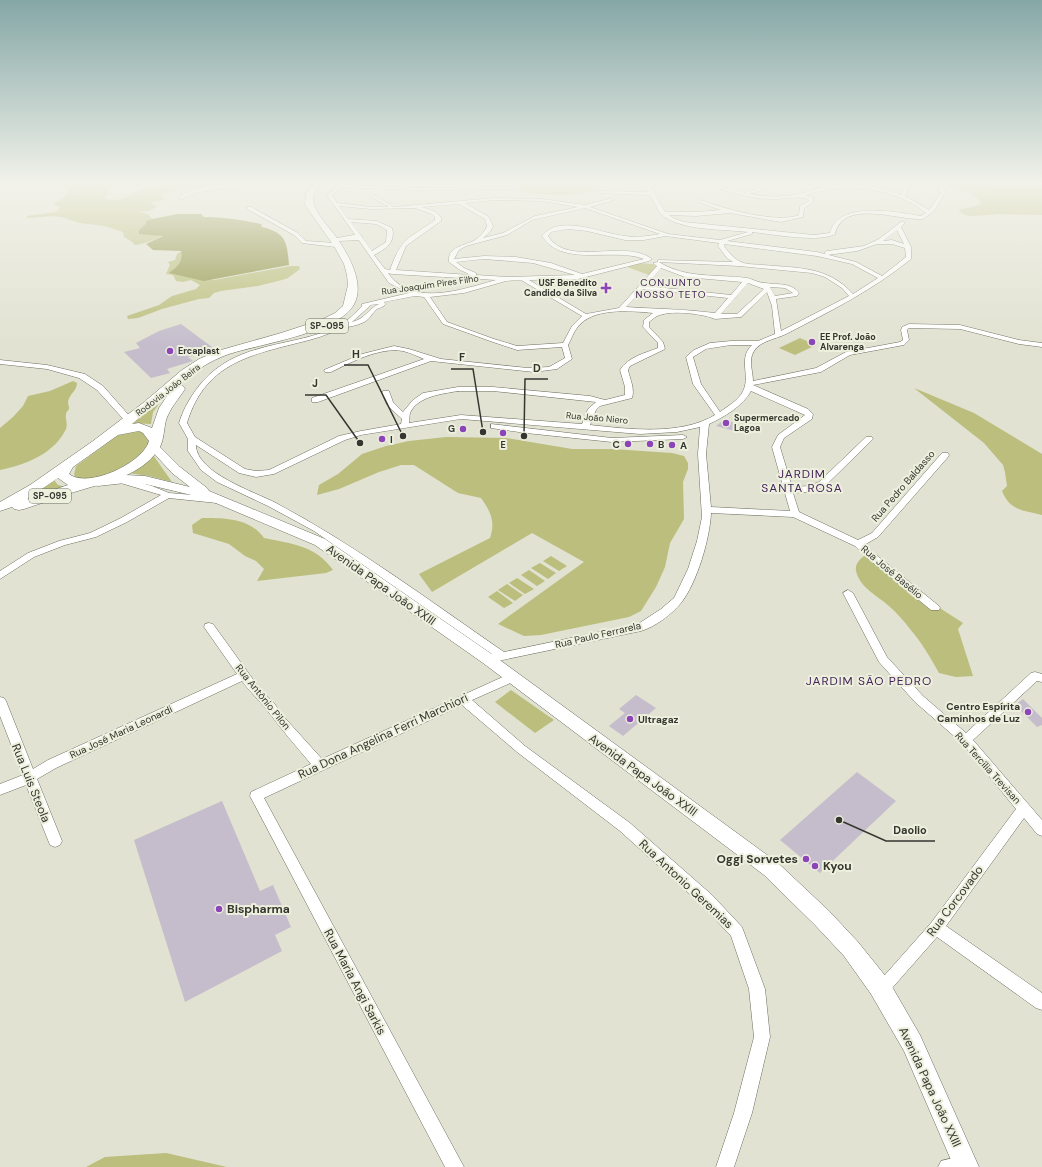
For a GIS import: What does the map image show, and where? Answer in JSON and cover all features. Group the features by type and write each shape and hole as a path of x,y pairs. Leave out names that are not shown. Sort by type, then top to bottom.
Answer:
{"main road":[{"name":"Rodovia João Beira","path":"67,465 114,432 191,370 210,358 236,348 322,324 346,308 352,288 351,271 339,243 334,236"},
{"name":"Rodovia João Beira","path":"154,443 161,417 168,400 210,363 224,355 256,345 320,329 342,319 354,308 358,296 359,273 335,236"},
{"path":"339,243 359,237"},
{"path":"339,243 364,245"},
{"path":"114,432 130,428 146,428 151,432 154,443"},
{"name":"SP-095","path":"4,509 113,477 137,463 154,443"},
{"name":"Avenida Papa João XXIII","path":"154,443 176,470 213,498"},
{"path":"67,465 62,475 65,480 70,482 94,483"},
{"name":"SP-095","path":"4,509 35,489 67,465"},
{"name":"Avenida Papa João XXIII","path":"94,483 117,479 145,480 213,498 320,542 495,658 511,678 771,869 822,918 850,949 881,990 912,1043 967,1166"}],"street":[{"path":"298,236 304,242 314,244 339,243"},
{"path":"371,254 388,244 390,236"},
{"path":"392,272 403,246 415,236"},
{"path":"477,242 483,236"},
{"path":"451,261 451,257 456,249 498,236"},
{"path":"545,236 547,241 555,246 575,253 631,253 648,260 650,263 741,264 813,271 827,276 844,287 852,296"},
{"path":"618,236 625,238 657,236"},
{"path":"680,236 836,256 854,263 882,278"},
{"path":"722,241 736,236"},
{"path":"836,256 868,248 886,236"},
{"path":"719,416 697,384 689,357 699,349 714,344 759,343 778,335 852,296 882,278 909,258 908,247 903,236"},
{"path":"359,237 391,282 415,294"},
{"path":"722,241 721,246 729,257 741,264"},
{"path":"878,243 892,242 908,247"},
{"path":"451,261 500,257 552,264 582,276"},
{"path":"383,271 523,279 582,276 648,260"},
{"path":"451,261 462,269 482,277"},
{"path":"659,263 685,276 747,280 766,287 786,287 794,290 796,293 795,295 789,297 772,298"},
{"path":"621,309 642,287 659,263"},
{"name":"Rua Joaquim Pires Filho","path":"354,308 415,294 426,296 464,291 508,279"},
{"path":"523,279 586,316"},
{"path":"715,317 747,280"},
{"path":"642,287 732,297"},
{"path":"766,287 774,305 778,322 778,335"},
{"path":"328,370 390,348 403,349 430,359 542,370 557,368 569,359 565,345 574,327 586,316 594,313 621,309 692,312 715,317 739,316 754,304 766,287"},
{"path":"320,329 361,322 368,318 373,309 376,307 426,296 446,323 492,340 517,348 565,345"},
{"path":"754,304 765,303 774,305"},
{"path":"369,304 342,326 322,334 248,354 219,370 199,390 186,410 183,423 192,439 192,452 204,468 220,480 271,504 317,529 495,658"},
{"path":"585,427 592,409 597,404 629,396 624,368 635,360 662,349 661,343 646,327 646,322 656,314 666,312"},
{"path":"778,322 787,325 797,325"},
{"path":"749,386 818,370 848,353 902,344 906,340 904,330 905,327 909,326 960,327 1019,342 1042,345"},
{"path":"749,386 747,360 749,353 759,343"},
{"path":"315,400 430,359"},
{"path":"0,362 46,367 82,376 100,388 129,420"},
{"path":"749,386 809,414 809,417 781,436 776,447 794,514"},
{"name":"Rua João Niero","path":"192,439 221,459 242,471 256,474 271,472 342,438 405,422 424,422 461,417 640,432 693,426 705,423 719,416 744,398 749,386"},
{"path":"405,422 406,413 416,402 426,395 458,389 493,390 590,398 605,402"},
{"path":"386,393 390,403 405,422"},
{"path":"424,422 441,426 463,424 504,427 526,431 612,440 683,437"},
{"name":"Rua Paulo Ferrarela","path":"495,658 641,627 663,614 679,598 698,558 707,510 702,438 705,423"},
{"path":"693,426 702,438"},
{"path":"787,490 807,490 822,484 869,439"},
{"name":"Rua Pedro Baldasso","path":"858,544 875,535 945,455"},
{"path":"117,479 130,484 153,488 167,495 213,498"},
{"path":"0,576 31,555 62,543 93,535 124,520 167,495"},
{"name":"Rua José Basélio","path":"707,510 794,514 858,544 869,555 936,608"},
{"name":"Rua Tercília Trevisan","path":"848,593 883,659 919,699 966,740 1042,830"},
{"name":"Rua Antônio Pilon","path":"209,627 256,692 270,706 280,720 320,765"},
{"name":"Rua José Maria Leonardi","path":"0,790 29,778 52,764 244,676"},
{"path":"966,740 1035,676 1042,678"},
{"name":"Rua Dona Angelina Ferri Marchiori","path":"256,796 320,765 511,678"},
{"name":"Rua Antonio Geremias","path":"463,699 521,749 625,827 707,900 738,932 757,989 762,1037 743,1113 724,1167"},
{"name":"Rua Luis Steola","path":"0,701 55,841"},
{"name":"Rua Maria Angi Sarkis","path":"256,796 455,1167"},
{"name":"Rua Corcovado","path":"881,990 936,928 1024,808"},
{"path":"936,928 1042,1002"},
{"path":"947,1167 967,1166"}],"shaded area":[{"path":"160,236 143,244 135,245 124,237"},
{"path":"162,236 281,236 286,245 289,265 204,281 169,273 177,267 182,255 181,251 153,250 146,244"},
{"path":"182,251 206,279 214,280 290,266 299,266 300,269 288,278 282,280 258,286 221,291 214,293 209,298 199,299 162,309 138,318 128,319 127,316 159,305 172,296 196,289 200,285 191,280 183,282 176,281 173,275 166,274 170,265 168,262 175,260 177,254"},
{"path":"639,263 653,264 657,267 649,275 627,267"},
{"path":"800,338 816,345 795,355 779,348"},
{"path":"73,381 77,383 77,386 68,402 69,408 66,413 67,427 61,438 46,452 38,457 19,465 0,470 0,428 23,406 28,396 50,391"},
{"path":"914,388 974,413 1042,454 1042,515 1018,509 1013,506 1005,498 1002,491 1007,486 1003,465 984,443"},
{"path":"159,404 153,412 151,424 131,423"},
{"path":"147,429 154,439 134,463 97,479 80,480 74,475 76,466 121,433"},
{"path":"446,437 506,438 572,449 612,449 672,453 684,456 688,463 688,469 683,482 684,519 670,543 665,567 656,587 641,611 629,617 541,635 524,636 498,624 584,562 532,533 432,592 419,574 490,538 492,532 491,516 481,498 458,493 414,465 401,465 379,472 339,489 317,495 319,485 338,474 362,454 386,446 409,441"},
{"path":"153,455 172,482 149,476 128,473"},
{"path":"54,480 58,485 67,487 20,502"},
{"path":"202,518 236,520 252,526 264,538 293,544 311,550 319,555 333,570 326,573 257,581 264,569 256,561 245,556 229,544 193,533 192,525"},
{"path":"551,556 567,566 559,571 543,561"},
{"path":"864,556 878,562 932,603 963,623 958,629 973,676 956,677 939,673 922,645 903,620 885,602 865,587 861,582 856,571 856,566 860,559"},
{"path":"540,563 556,573 548,579 531,568"},
{"path":"529,570 545,581 537,586 521,575"},
{"path":"517,578 534,589 525,594 509,583"},
{"path":"507,584 523,595 515,601 498,590"},
{"path":"497,591 513,603 504,608 488,597"},
{"path":"511,690 554,720 535,733 495,702"},
{"path":"166,1153 227,1167 86,1167 105,1157"}],"building":[{"name":"Ercaplast","path":"181,324 216,350 188,357 193,361 167,369 170,373 151,378 124,352 140,348 136,343 159,331"},
{"name":"Supermercado Lagoa","path":"725,419 741,426 735,431 716,426"},
{"name":"Ultragaz","path":"636,695 656,708 623,736 609,726 625,713 619,709"},
{"name":"Centro Espírita Caminhos de Luz","path":"1023,699 1042,718 1042,725 1037,727 1015,705"},
{"path":"857,772 896,801 820,873 780,840"},
{"name":"Bispharma","path":"222,801 260,891 273,885 291,927 275,935 282,951 185,1002 134,840"}],"place":[{"name":"USF Benedito Candido da Silva","path":"606,288"},
{"name":"EE Prof. João Alvarenga","path":"812,342"},
{"name":"Ercaplast","path":"170,351"},
{"name":"Supermercado Lagoa","path":"726,423"},
{"name":"G","path":"463,429"},
{"name":"F","path":"483,432"},
{"name":"E","path":"503,433"},
{"name":"H","path":"403,436"},
{"name":"D","path":"524,436"},
{"name":"I","path":"382,439"},
{"name":"J","path":"360,443"},
{"name":"C","path":"628,444"},
{"name":"B","path":"650,444"},
{"name":"A","path":"672,445"},
{"name":"Centro Espírita Caminhos de Luz","path":"1028,712"},
{"name":"Ultragaz","path":"630,719"},
{"name":"Daolio","path":"839,820"},
{"name":"Oggi Sorvetes","path":"806,859"},
{"name":"Kyou","path":"815,866"},
{"name":"Bispharma","path":"219,909"}],"district":[{"name":"CONJUNTO NOSSO TETO","path":"671,288"},
{"name":"JARDIM SANTA ROSA","path":"802,481"},
{"name":"JARDIM SÃO PEDRO","path":"869,681"}]}
